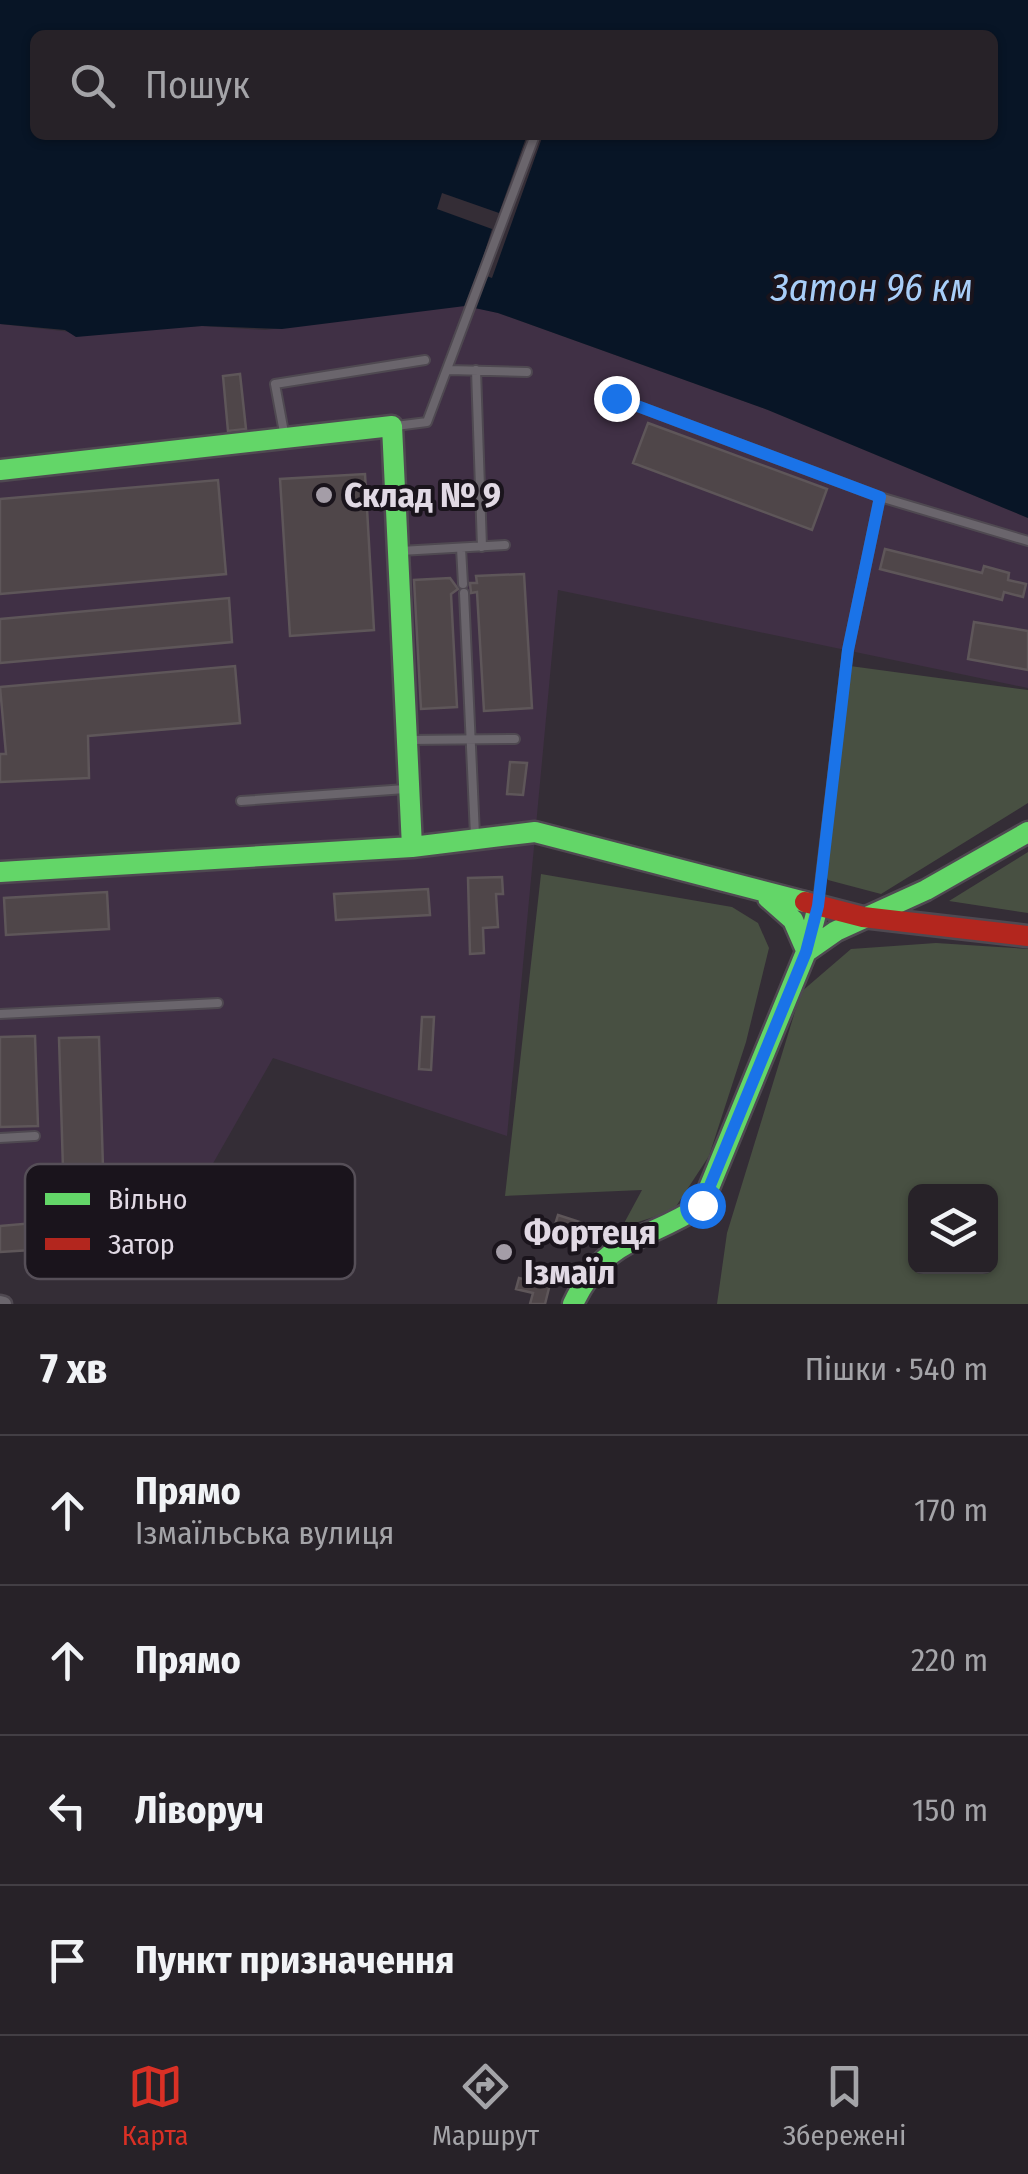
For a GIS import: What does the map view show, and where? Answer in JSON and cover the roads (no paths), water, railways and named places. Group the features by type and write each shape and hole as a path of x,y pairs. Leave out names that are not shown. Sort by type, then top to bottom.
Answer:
{"street":[{"path":"0,470 392,426 412,847"},
{"path":"0,872 412,847 535,832 762,894 863,917 1028,936"},
{"path":"806,952 863,917 926,890 1028,832"},
{"path":"926,890 933,928"},
{"path":"762,894 793,920 806,952"},
{"path":"572,1304 595,1262 615,1245 681,1221 702,1205 806,952 818,906"}],"lane":[{"path":"392,426 427,422 533,140"},
{"path":"285,438 275,384 425,360"},
{"path":"448,370 527,372"},
{"path":"476,370 482,546"},
{"path":"616,398 880,497 1028,541"},
{"path":"818,906 848,650 880,497"},
{"path":"398,552 505,545"},
{"path":"461,548 475,839"},
{"path":"407,740 515,739"},
{"path":"240,801 410,788"},
{"path":"0,1014 218,1002"},
{"path":"0,1138 36,1136"}],"water":[{"name":"Затон 96 км","path":"0,0 1028,0 1028,518 768,410 498,313 465,306 282,329 202,326 76,337 65,330 0,324"}],"place":[{"name":"Склад № 9","path":"324,495"},
{"name":"Фортеця Ізмаїл","path":"504,1252"}]}
